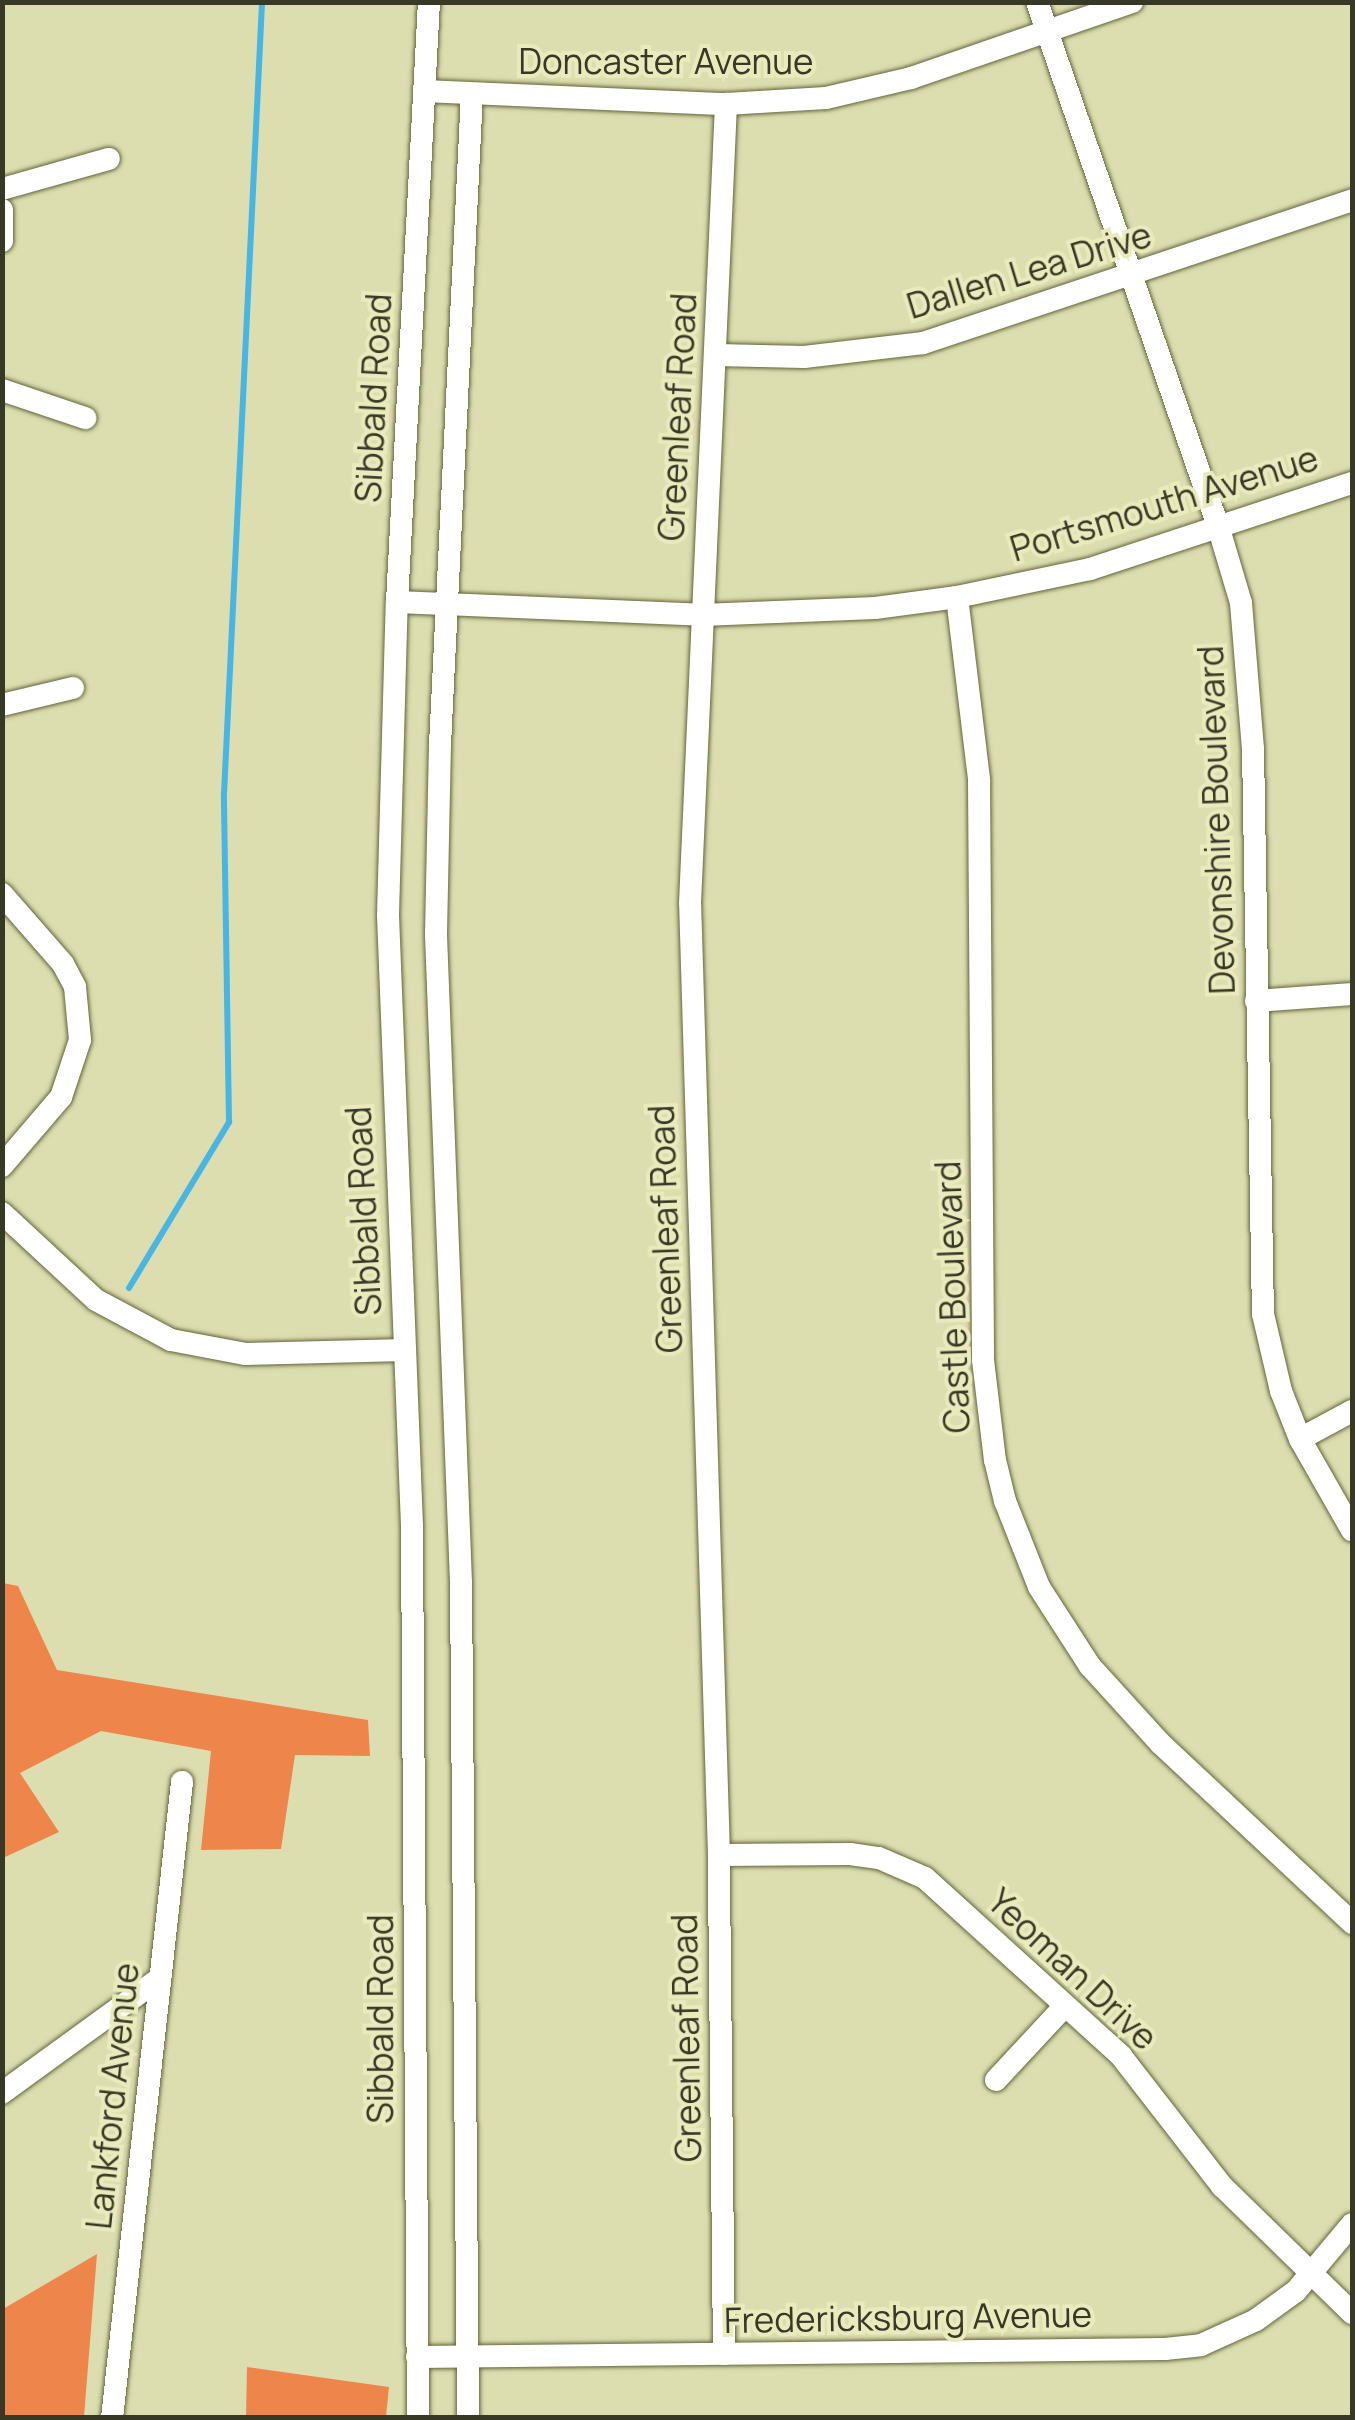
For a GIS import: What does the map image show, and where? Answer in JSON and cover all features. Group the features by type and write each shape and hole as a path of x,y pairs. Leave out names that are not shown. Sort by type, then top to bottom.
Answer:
{"street":[{"name":"Sibbald Road","path":"418,2418 412,1545 388,915 397,602 428,2"},
{"name":"Devonshire Boulevard","path":"1037,2 1241,603 1250,677 1263,1314 1281,1390 1300,1439 1352,1530"},
{"name":"Doncaster Avenue","path":"424,91 726,104 786,102 874,88 1132,2"},
{"path":"468,2418 462,1583 436,934 472,94"},
{"name":"Greenleaf Road","path":"724,2354 719,1855 690,903 726,104"},
{"path":"2,189 109,159"},
{"name":"Dallen Lea Drive","path":"716,355 804,356 923,343 1352,200"},
{"path":"2,210 2,241"},
{"path":"2,390 85,418"},
{"name":"Portsmouth Avenue","path":"397,602 702,615 875,608 957,598 1090,569 1352,483"},
{"name":"Castle Boulevard","path":"957,598 979,780 983,1360 994,1460 1005,1501 1039,1587 1090,1666 1161,1744 1352,1922"},
{"path":"2,704 73,688"},
{"path":"2,894 63,964 75,986 80,1040 62,1097 2,1166"},
{"path":"1256,1000 1352,994"},
{"path":"2,1213 96,1300 172,1340 245,1354 405,1350"},
{"path":"1300,1439 1352,1411"},
{"name":"Lankford Avenue","path":"112,2418 182,1782"},
{"name":"Yeoman Drive","path":"719,1855 850,1854 903,1866 926,1878 1063,2008 1121,2056 1222,2186 1352,2312"},
{"path":"2,2094 160,1978"},
{"path":"996,2080 1063,2008"},
{"name":"Fredericksburg Avenue","path":"417,2357 1201,2345 1256,2320 1312,2274 1352,2224"}],"shaded area":[{"path":"3,1583 18,1586 57,1670 368,1720 370,1756 295,1755 281,1849 201,1850 211,1751 101,1731 20,1773 59,1832 3,1858"},
{"path":"97,2254 84,2417 3,2417 3,2309"},
{"path":"247,2367 389,2387 386,2417 246,2417"}],"waterway":[{"path":"129,1288 229,1122 224,794 262,2"}]}
